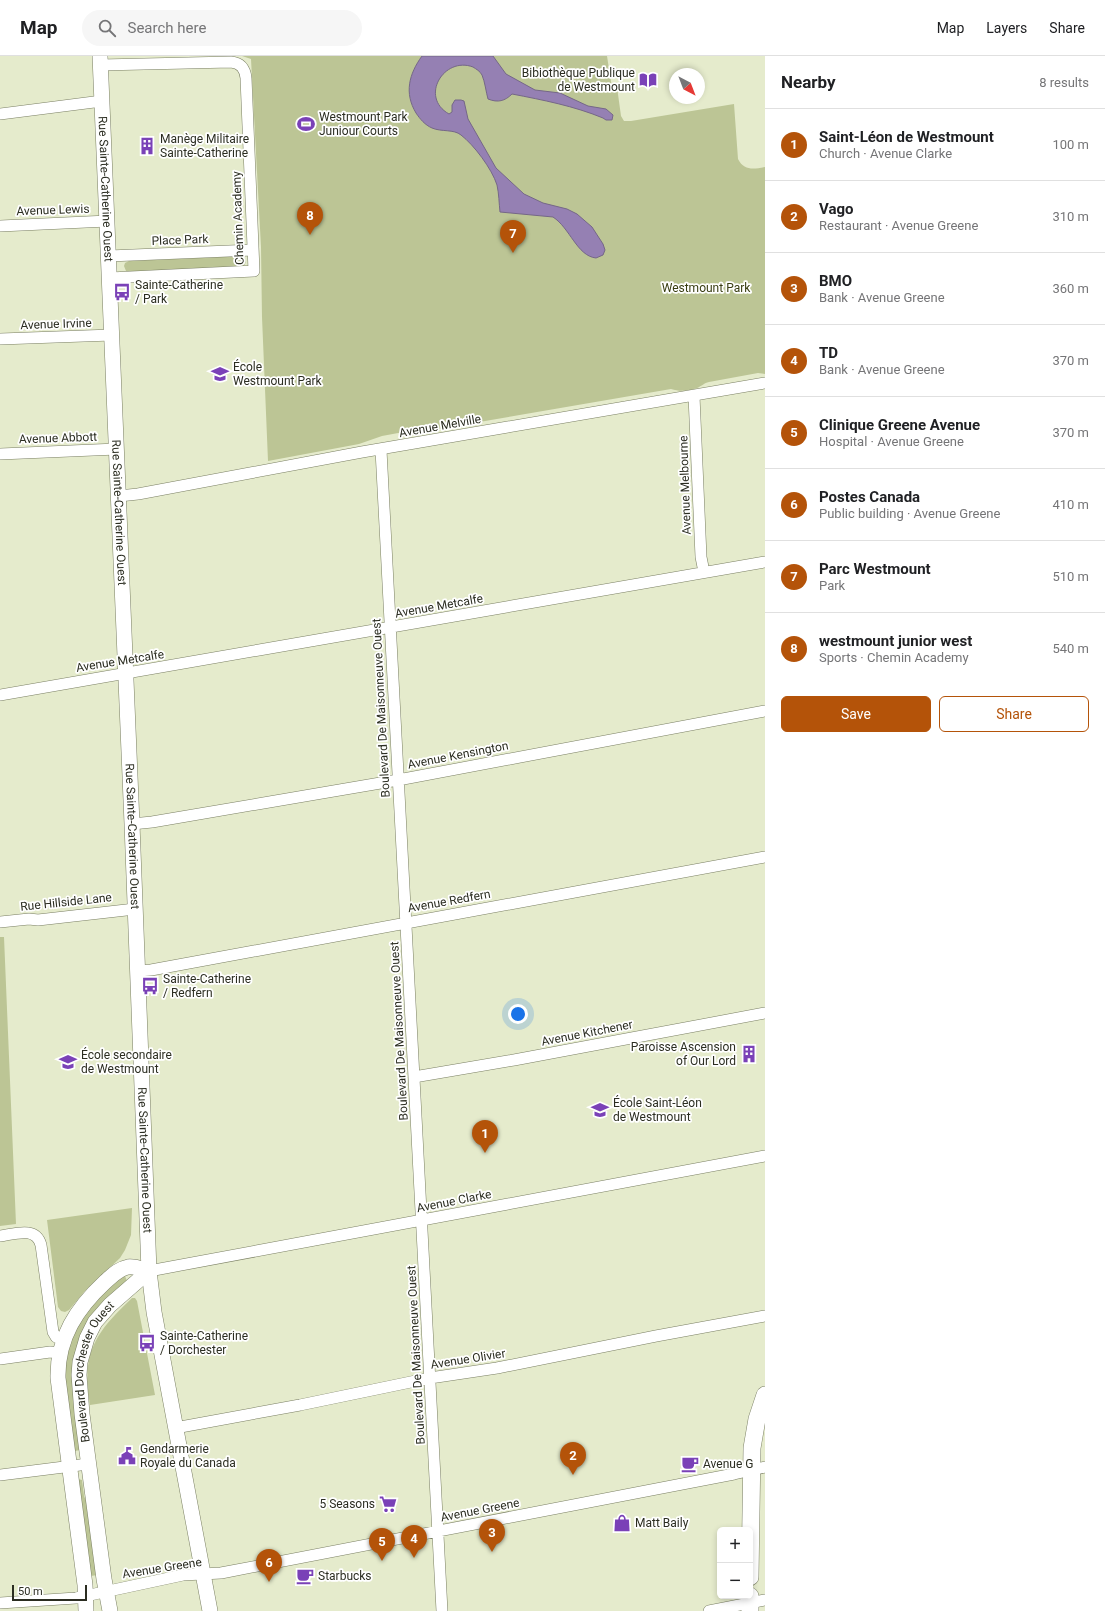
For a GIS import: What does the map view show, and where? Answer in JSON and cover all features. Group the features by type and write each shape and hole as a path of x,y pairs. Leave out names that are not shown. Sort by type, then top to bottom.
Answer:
{"main road":[{"name":"Rue Sainte-Catherine Ouest","path":"100,61 108,221 149,1271 152,1301 210,1611"},
{"name":"Boulevard Dorchester Ouest","path":"86,1611 86,1596 58,1378 62,1347 70,1325 79,1310 93,1293 115,1273 121,1269 131,1267 149,1271"},
{"name":"Boulevard Dorchester Ouest","path":"110,1611 82,1414 79,1376 81,1357 89,1332 98,1318 149,1271"},
{"path":"751,1563 758,1469 754,1435 765,1395"}],"street":[{"name":"Chemin Academy","path":"100,61 155,64 231,62 238,63 243,67 246,78 254,271 110,278"},
{"path":"0,114 102,101"},
{"name":"Avenue Lewis","path":"0,226 108,221"},
{"name":"Place Park","path":"109,256 253,250"},
{"name":"Avenue Irvine","path":"0,339 112,335"},
{"name":"Avenue Melville","path":"119,496 138,494 765,383"},
{"name":"Avenue Melbourne","path":"694,396 701,557 704,572"},
{"name":"Avenue Abbott","path":"0,454 117,449"},
{"name":"Boulevard De Maisonneuve Ouest","path":"381,450 442,1611"},
{"name":"Avenue Metcalfe","path":"0,695 765,562"},
{"name":"Avenue Kensington","path":"132,824 152,822 398,780 765,711"},
{"name":"Avenue Redfern","path":"137,971 151,970 765,857"},
{"name":"Rue Hillside Lane","path":"0,922 29,919 38,920 135,909"},
{"name":"Avenue Kitchener","path":"414,1077 514,1060 765,1013"},
{"name":"Avenue Clarke","path":"149,1271 765,1156"},
{"path":"0,1236 27,1233 36,1235 41,1245 53,1332 62,1347 50,1352 0,1359"},
{"name":"Avenue Olivier","path":"175,1428 300,1405 430,1378 497,1368 765,1316"},
{"path":"0,1476 88,1464"},
{"name":"Avenue Greene","path":"0,1603 86,1596 183,1575 221,1573 758,1469"},
{"path":"708,1611 754,1603"}],"green space":[{"name":"Westmount Park","path":"242,56 607,56 612,88 617,87 621,116 624,121 734,104 738,159 743,166 746,167 753,169 765,167 765,374 758,373 709,382 697,388 687,390 678,391 671,389 409,434 409,431 382,436 359,444 268,461 262,317 261,247 251,59"},
{"path":"242,256 246,262 244,266 128,272 124,266 125,263 129,261"},
{"path":"0,937 4,937 16,1224 0,1226"},
{"path":"132,1208 131,1235 120,1258 84,1292 69,1310 65,1312 61,1311 58,1307 47,1220"},
{"path":"125,1276 127,1281 80,1337 75,1353 80,1450 75,1451 66,1390 68,1352 73,1334 83,1316 97,1299 117,1280"},
{"path":"132,1298 135,1298 137,1301 155,1395 90,1405 88,1371 94,1345 109,1322"},
{"path":"78,1479 82,1480 84,1496 87,1503 97,1575 91,1576"}],"shaded area":[{"path":"422,56 493,56 506,74 535,90 560,93 588,106 606,109 613,115 612,120 606,120 570,107 512,94 501,101 488,99 484,81 480,72 473,67 462,65 453,67 445,73 439,80 436,89 436,98 440,107 449,114 452,112 452,105 455,100 464,101 468,119 496,168 524,194 543,203 567,209 577,214 592,227 603,244 605,250 603,255 596,258 589,256 579,247 559,222 553,217 500,212 499,195 495,179 477,151 458,133 439,130 427,125 423,122 412,106 409,91 411,77"}],"place":[{"name":"Bibiothèque Publique de Westmount","path":"648,80"},
{"name":"Westmount Park Juniour Courts","path":"306,124"},
{"name":"Manège Militaire Sainte-Catherine","path":"147,146"},
{"name":"westmount junior west","path":"310,235"},
{"name":"Parc Westmount","path":"513,253"},
{"name":"Sainte-Catherine / Park","path":"122,292"},
{"name":"École Westmount Park","path":"220,374"},
{"name":"Sainte-Catherine / Redfern","path":"150,986"},
{"name":"Paroisse Ascension of Our Lord","path":"749,1054"},
{"name":"École secondaire de Westmount","path":"68,1062"},
{"name":"École Saint-Léon de Westmount","path":"600,1110"},
{"name":"Saint-Léon de Westmount","path":"485,1153"},
{"name":"Sainte-Catherine / Dorchester","path":"147,1343"},
{"name":"Gendarmerie Royale du Canada","path":"127,1456"},
{"name":"Avenue G","path":"690,1464"},
{"name":"Vago","path":"573,1475"},
{"name":"5 Seasons","path":"388,1504"},
{"name":"Matt Baily","path":"622,1523"},
{"name":"BMO","path":"492,1552"},
{"name":"TD","path":"414,1558"},
{"name":"Clinique Greene Avenue","path":"382,1561"},
{"name":"Starbucks","path":"305,1576"},
{"name":"Postes Canada","path":"269,1582"}]}
